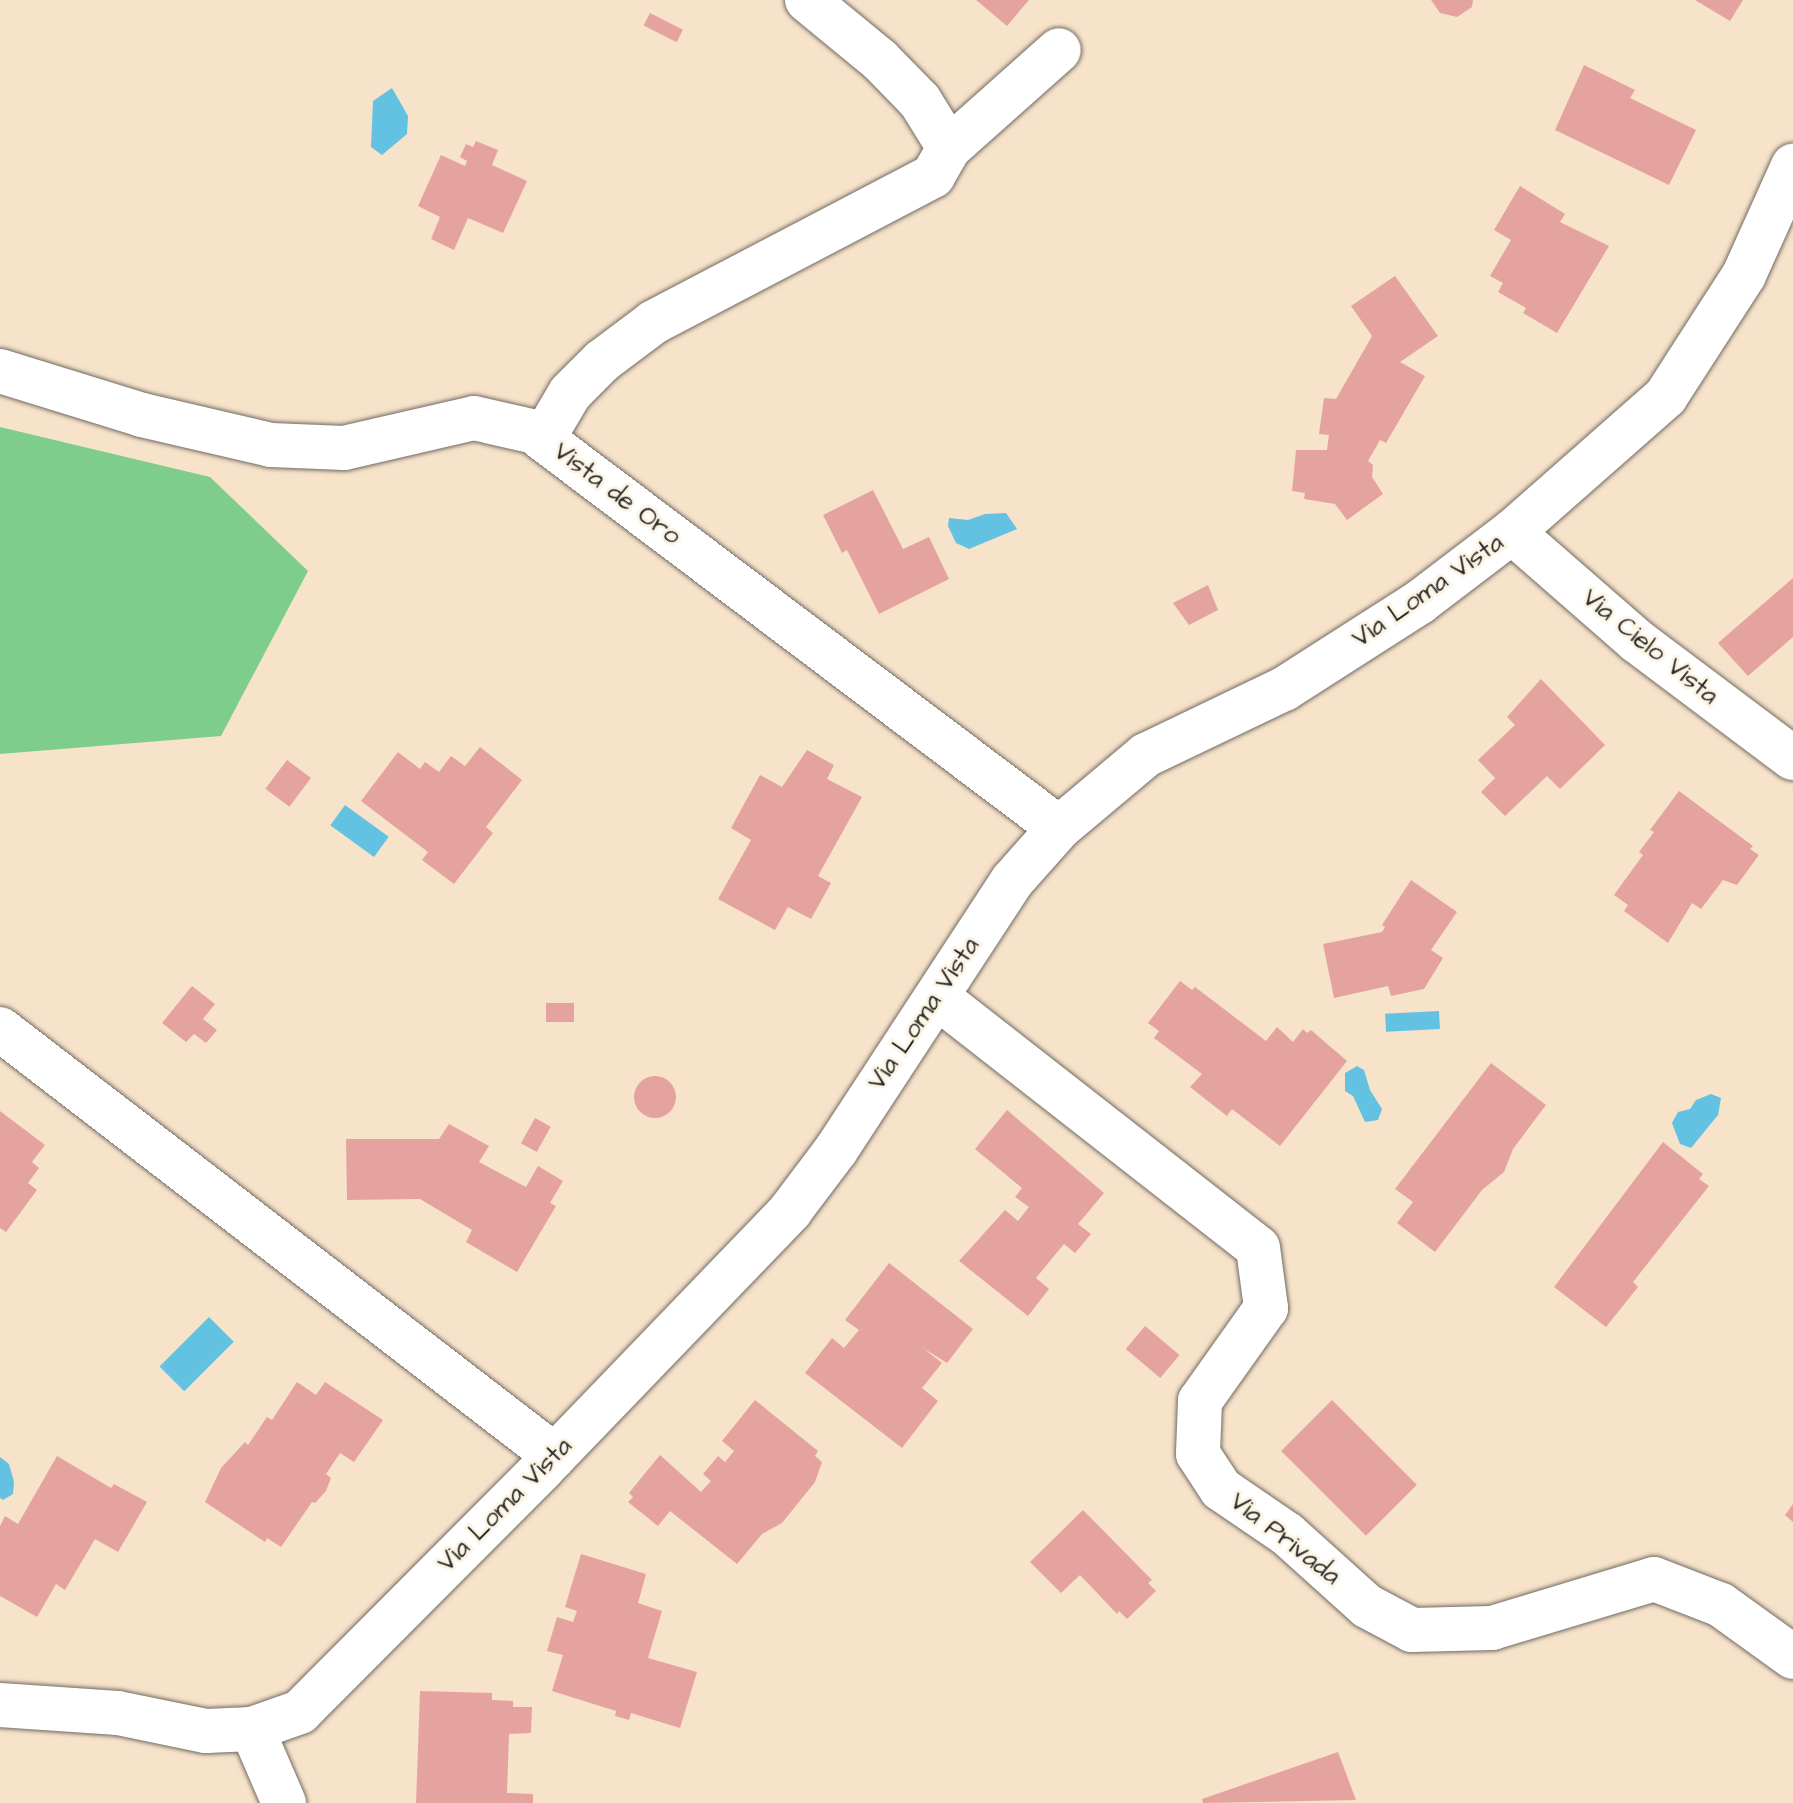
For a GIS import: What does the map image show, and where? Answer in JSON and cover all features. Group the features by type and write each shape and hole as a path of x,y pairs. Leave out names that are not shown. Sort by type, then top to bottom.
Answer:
{"street":[{"path":"807,0 880,60 920,101 949,148"},
{"name":"Vista de Oro","path":"1059,50 949,148 933,176 654,322 602,361 570,393 543,439 1059,828"},
{"name":"Via Loma Vista","path":"0,1705 118,1713 206,1731 252,1729 300,1712 555,1456 790,1211 836,1150 1012,881 1059,828 1146,755 1284,689 1420,602 1512,532 1666,396 1744,275 1793,166"},
{"path":"0,371 142,415 271,445 344,448 474,418 535,432 543,439"},
{"name":"Via Cielo Vista","path":"1512,532 1637,641 1793,758"},
{"name":"Via Privada","path":"937,997 1258,1248 1266,1308 1200,1401 1198,1454 1221,1489 1287,1534 1367,1606 1412,1630 1492,1628 1654,1579 1721,1605 1793,1657"},
{"path":"0,1029 555,1456"},
{"path":"252,1729 284,1803"}],"green space":[{"path":"0,427 210,477 308,571 221,736 0,754"}],"water":[{"path":"392,88 408,116 407,134 382,155 371,147 373,101"},
{"path":"1006,513 1017,529 969,549 956,543 948,526 949,518 968,520 985,514"},
{"path":"345,805 389,837 374,857 330,825"},
{"path":"1439,1011 1440,1029 1386,1032 1385,1014"},
{"path":"1357,1066 1364,1070 1370,1090 1382,1109 1378,1120 1365,1122 1353,1096 1345,1091 1345,1073"},
{"path":"1711,1094 1721,1098 1718,1115 1691,1148 1680,1144 1672,1123 1678,1112 1690,1109 1696,1100"},
{"path":"209,1317 234,1342 184,1391 160,1366"},
{"path":"0,1457 9,1464 14,1482 13,1494 3,1500 0,1498"}],"building":[{"path":"976,0 1029,0 1007,26"},
{"path":"1431,0 1473,0 1472,7 1457,17 1440,13"},
{"path":"1695,0 1743,0 1730,21"},
{"path":"650,13 683,30 677,42 644,25"},
{"path":"1584,65 1635,90 1630,98 1696,130 1669,185 1555,130"},
{"path":"476,141 498,150 492,165 527,181 503,233 468,218 454,250 431,239 440,217 418,206 441,155 465,166 467,161 460,157 466,144 473,147"},
{"path":"1520,186 1565,214 1560,222 1609,246 1557,333 1523,313 1526,308 1498,292 1503,283 1490,276 1511,240 1494,230"},
{"path":"1395,276 1438,336 1400,362 1425,376 1386,443 1380,440 1368,461 1373,465 1372,477 1383,494 1347,520 1335,504 1304,499 1305,493 1292,491 1296,450 1327,450 1329,435 1319,434 1324,398 1336,399 1372,336 1351,306"},
{"path":"873,490 903,549 929,537 949,579 879,614 847,550 842,553 823,515"},
{"path":"1793,578 1793,637 1748,676 1718,643"},
{"path":"1208,585 1218,610 1189,625 1173,603"},
{"path":"1541,679 1605,745 1560,789 1547,776 1505,816 1481,792 1495,778 1478,760 1515,725 1507,717"},
{"path":"480,747 522,780 486,827 493,833 454,884 422,860 428,852 361,801 398,752 420,769 425,762 439,772 451,756 465,766"},
{"path":"807,750 834,765 827,779 862,797 818,876 831,883 811,919 788,907 775,930 718,899 751,840 731,828 760,775 782,787"},
{"path":"287,760 311,778 289,807 265,789"},
{"path":"1679,791 1753,846 1750,849 1759,855 1737,885 1723,880 1701,909 1692,903 1668,943 1624,911 1628,905 1614,895 1643,855 1639,852 1654,832 1650,830"},
{"path":"1411,880 1457,912 1431,950 1443,958 1424,989 1391,996 1388,986 1334,998 1323,944 1382,932 1385,927 1382,925"},
{"path":"1180,981 1192,990 1195,987 1266,1041 1277,1027 1293,1042 1303,1029 1307,1033 1311,1030 1347,1061 1280,1146 1232,1109 1227,1116 1190,1087 1202,1074 1154,1038 1159,1031 1148,1023"},
{"path":"192,986 215,1004 203,1019 217,1030 206,1043 194,1034 186,1042 162,1023"},
{"path":"546,1003 574,1003 574,1022 546,1022"},
{"path":"1491,1063 1546,1105 1513,1149 1504,1172 1482,1190 1435,1252 1397,1223 1413,1202 1395,1189"},
{"path":"655,1076 670,1082 676,1097 670,1112 655,1118 640,1112 634,1097 640,1082"},
{"path":"1007,1110 1104,1193 1078,1224 1091,1234 1075,1253 1064,1244 1036,1278 1049,1289 1028,1316 959,1261 1005,1210 1018,1221 1029,1207 1015,1197 1022,1188 975,1149"},
{"path":"0,1111 45,1145 32,1162 39,1168 28,1183 37,1190 6,1232 0,1228"},
{"path":"535,1118 551,1127 537,1152 521,1143"},
{"path":"449,1124 489,1146 479,1162 526,1187 538,1166 563,1181 550,1203 556,1206 517,1272 466,1242 472,1230 420,1199 347,1200 346,1139 439,1139"},
{"path":"1663,1142 1703,1174 1699,1179 1709,1186 1633,1282 1638,1287 1606,1327 1554,1287"},
{"path":"889,1263 973,1329 947,1363 923,1348 942,1363 922,1388 938,1401 902,1448 805,1373 832,1338 844,1348 859,1330 845,1320"},
{"path":"1145,1326 1179,1355 1160,1378 1126,1349"},
{"path":"297,1382 316,1395 325,1382 383,1420 354,1462 340,1453 326,1474 331,1478 326,1491 315,1503 312,1502 281,1547 267,1538 265,1542 205,1502 221,1468 245,1442 248,1445 267,1417 272,1420"},
{"path":"755,1400 818,1451 815,1456 822,1462 815,1482 782,1523 762,1534 737,1564 670,1511 658,1526 628,1502 633,1497 629,1493 660,1455 701,1492 711,1481 703,1474 718,1456 725,1462 734,1451 722,1441"},
{"path":"1332,1400 1417,1485 1366,1536 1281,1451"},
{"path":"57,1456 111,1488 114,1484 147,1502 118,1552 95,1539 65,1590 56,1584 37,1617 0,1596 0,1526 5,1516 18,1524"},
{"path":"1793,1504 1793,1522 1785,1515"},
{"path":"1083,1510 1152,1580 1148,1583 1156,1591 1127,1619 1119,1611 1117,1614 1080,1575 1061,1593 1030,1562"},
{"path":"581,1554 646,1574 638,1603 662,1611 648,1658 697,1672 680,1728 631,1713 629,1720 615,1716 616,1711 552,1691 563,1655 547,1651 557,1617 573,1622 577,1611 565,1607"},
{"path":"420,1691 492,1693 492,1700 513,1701 513,1707 532,1707 531,1733 509,1734 507,1793 533,1794 533,1803 416,1803"},
{"path":"1338,1752 1356,1800 1203,1803 1202,1799"}]}
